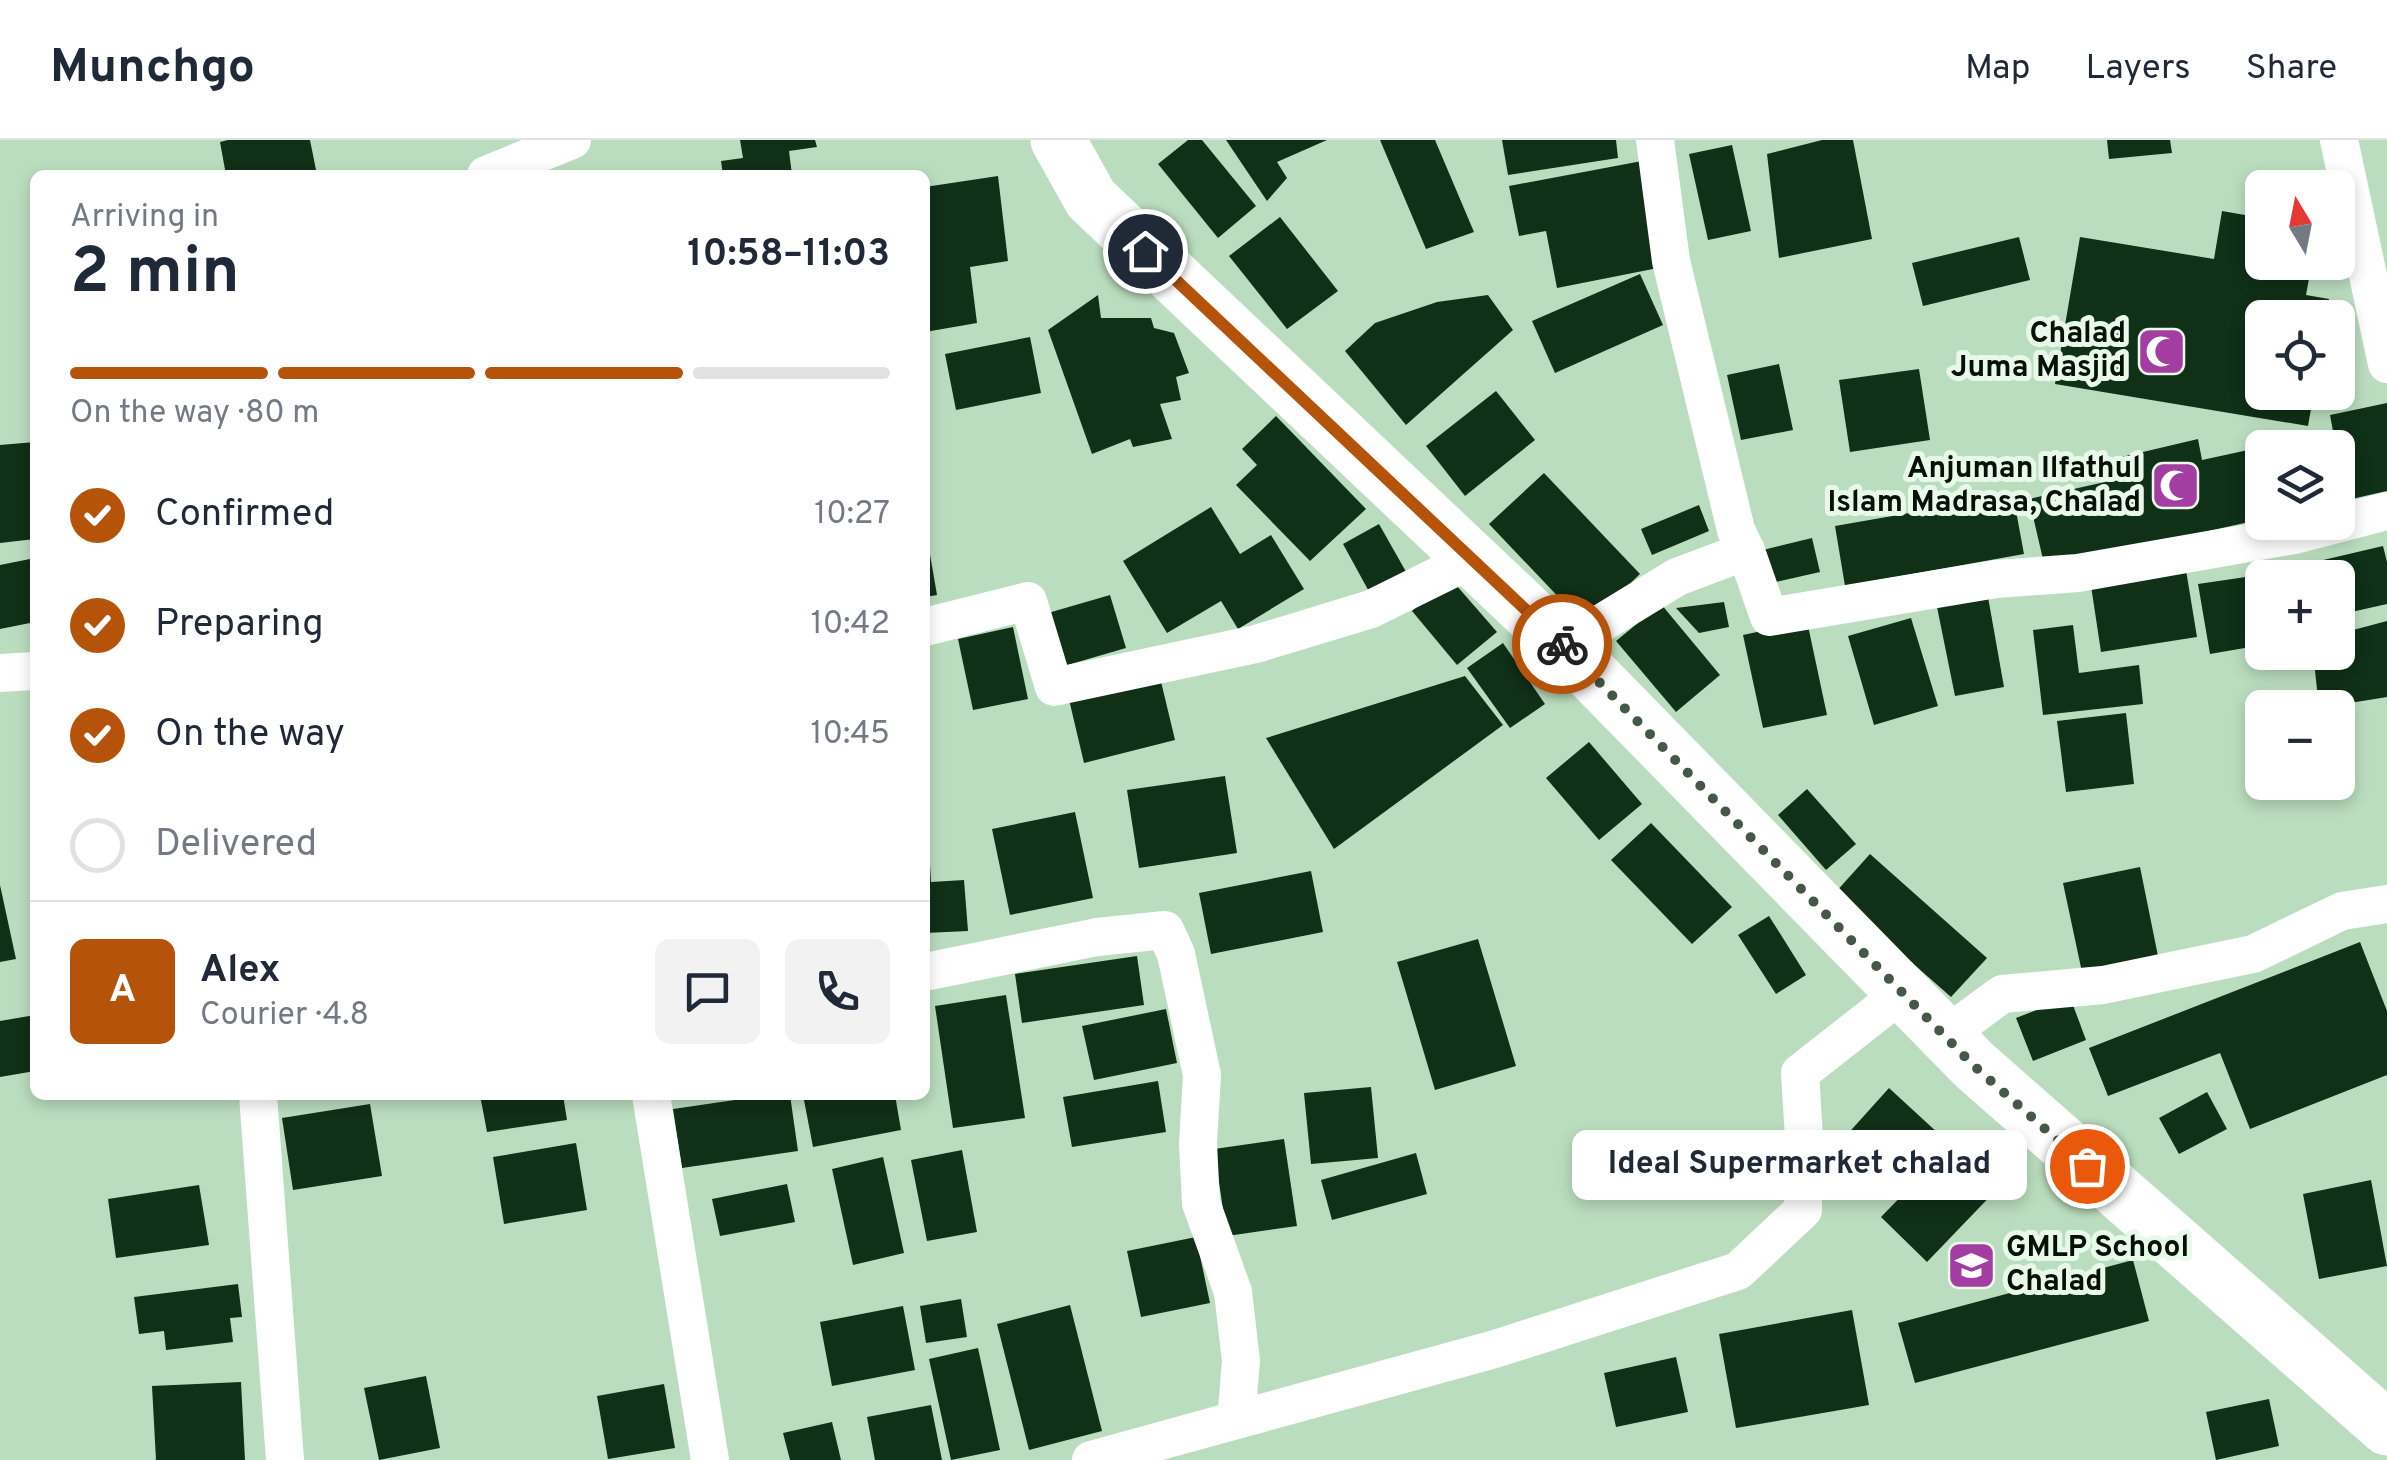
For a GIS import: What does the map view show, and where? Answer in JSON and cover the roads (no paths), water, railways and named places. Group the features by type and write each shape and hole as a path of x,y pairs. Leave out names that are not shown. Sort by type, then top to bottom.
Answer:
{"main road":[{"path":"1058,140 1091,200 1564,646 1944,1036 2172,1242 2387,1428"}],"street":[{"path":"498,170 572,140"},
{"path":"1655,140 1670,261 1736,530 1769,617 1996,579 2078,573 2294,535 2387,511"},
{"path":"2339,140 2387,364"},
{"path":"1564,646 1677,577 1746,552"},
{"path":"930,625 1028,601 1054,687 1273,639 1371,608 1470,560"},
{"path":"0,673 30,672"},
{"path":"1944,1036 2002,994 2103,985 2253,954 2342,912 2387,904"},
{"path":"930,971 1097,937 1164,930 1176,954 1202,1075 1198,1144 1201,1202 1233,1292 1240,1361 1236,1420"},
{"path":"1107,1458 1495,1349 1738,1271 1803,1210 1800,1073 1902,993"},
{"path":"258,1100 285,1460"},
{"path":"652,1100 710,1460"}],"place":[{"name":"Chalad Juma Masjid","path":"2161,351"},
{"name":"Anjuman Ilfathul Islam Madrasa, Chalad","path":"2176,486"},
{"name":"Ideal Supermarket chalad","path":"2087,1166"},
{"name":"GMLP School Chalad","path":"1971,1265"}]}
